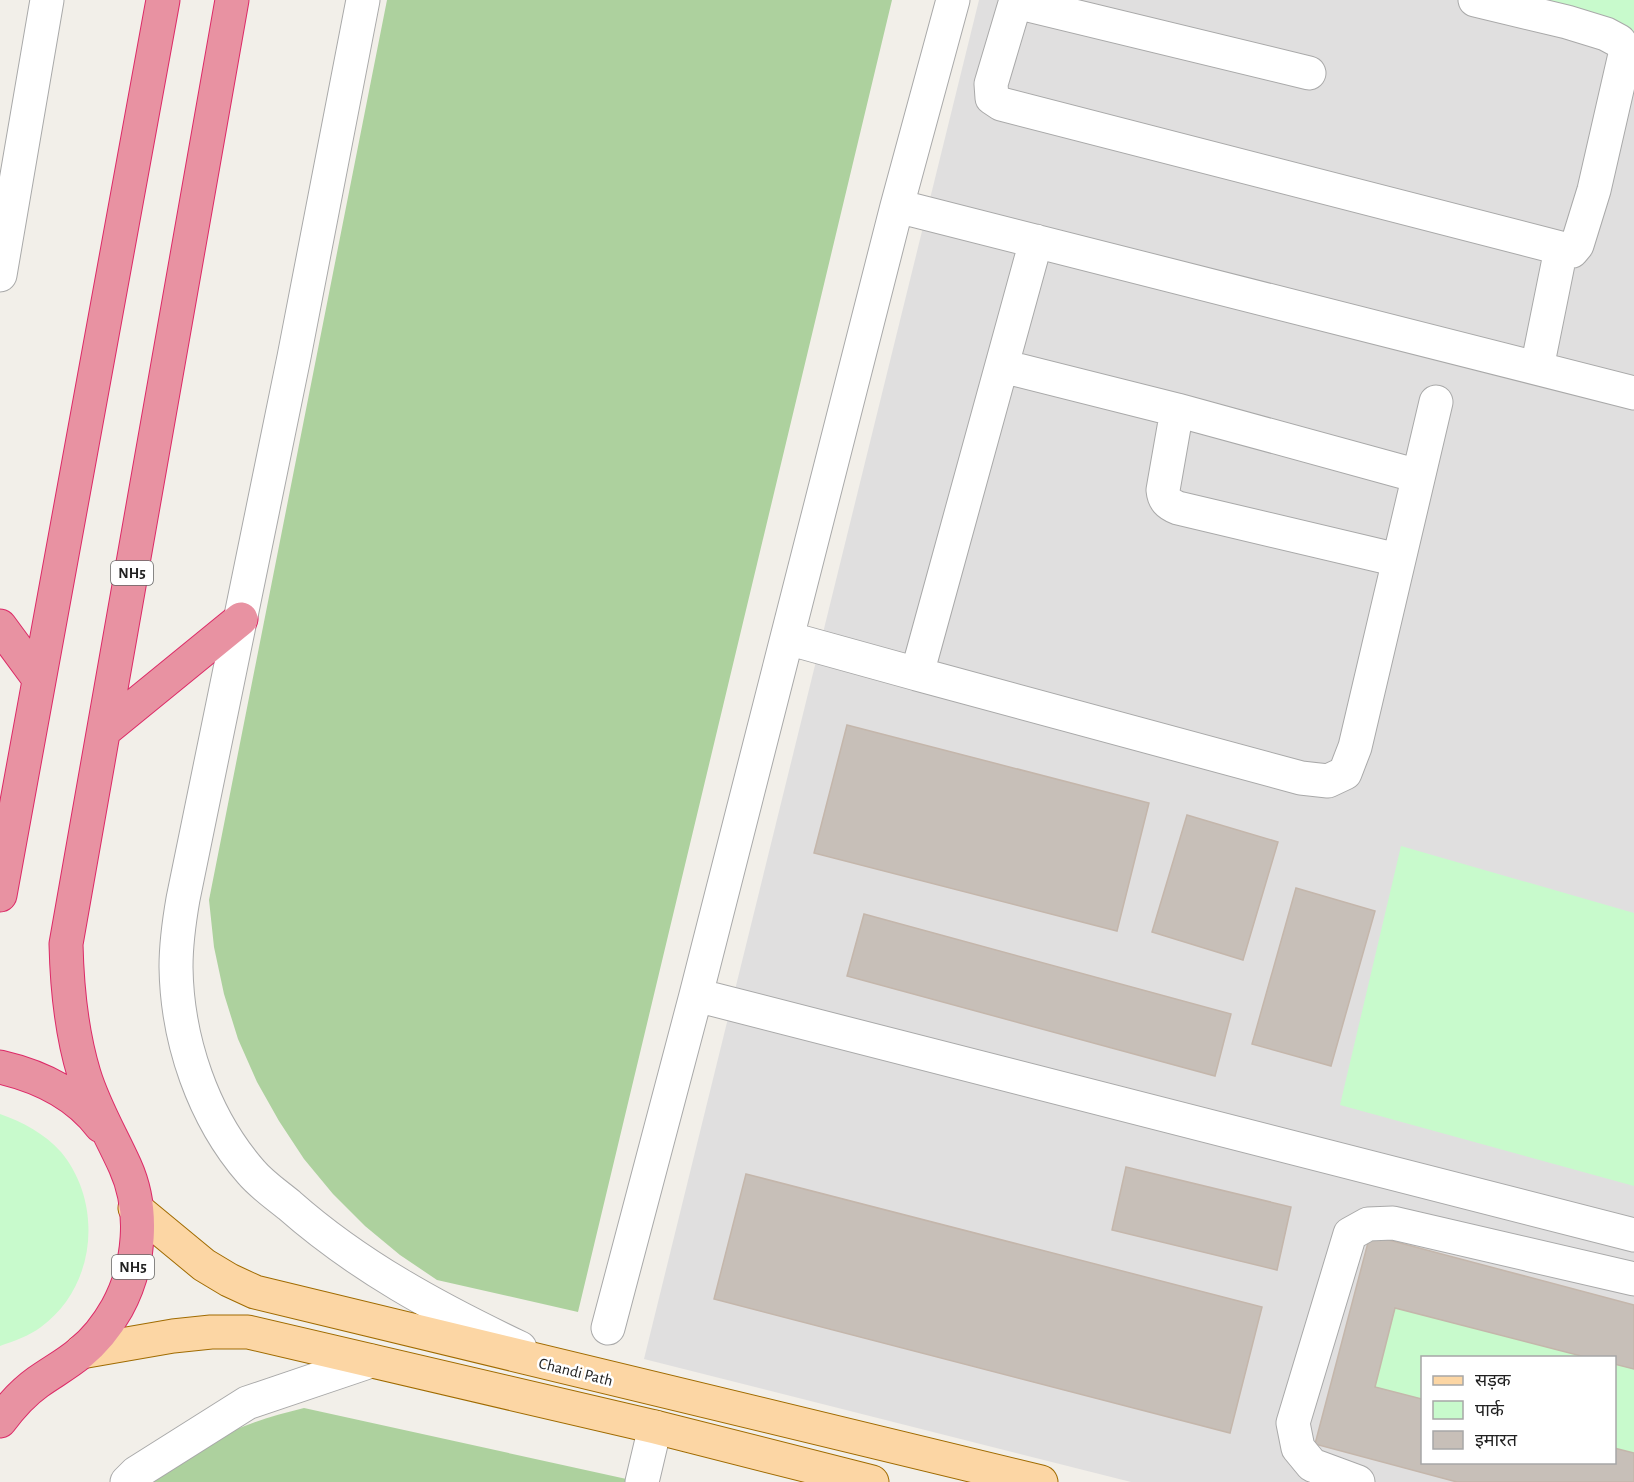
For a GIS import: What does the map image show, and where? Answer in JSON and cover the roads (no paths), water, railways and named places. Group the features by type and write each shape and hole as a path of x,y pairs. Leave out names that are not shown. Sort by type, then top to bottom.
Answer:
{"highway":[{"path":"0,895 163,0"},
{"name":"NH5","path":"0,1421 38,1382 70,1360 101,1332 129,1282 136,1253 137,1225 134,1196 126,1168 97,1110 85,1076 71,1019 66,944 232,0"},
{"path":"105,729 241,619"},
{"path":"0,626 39,679"},
{"name":"NH5","path":"0,1067 22,1072 49,1083 74,1099 95,1119 112,1142"},
{"name":"NH5","path":"0,1389 32,1381 70,1360"}],"main road":[{"name":"Chandi Path","path":"135,1208 204,1264 229,1280 255,1292 1041,1482"},
{"path":"70,1360 173,1336 211,1332 248,1332 655,1427 873,1482"}],"street":[{"path":"0,275 47,0"},
{"path":"363,0 294,357 183,899 176,966 178,1000 194,1071 210,1108 229,1142 252,1173 303,1218 358,1259 412,1293 467,1323 525,1350 584,1373"},
{"path":"608,1328 952,0"},
{"path":"1309,73 1016,1 991,84 992,98 1001,104 1572,251 1577,245 1594,190 1626,50 1619,41 1606,34 1567,22 1475,0"},
{"path":"897,206 1634,393"},
{"path":"917,674 1036,242"},
{"path":"1537,368 1561,249"},
{"path":"1002,366 1177,410 1418,476"},
{"path":"787,638 1301,778 1328,781 1345,773 1354,747 1436,402"},
{"path":"1177,410 1163,490 1164,497 1169,504 1398,560"},
{"path":"696,995 1634,1235"},
{"path":"1368,1224 1386,1171"},
{"path":"1358,1482 1312,1465 1298,1448 1293,1423 1350,1234 1368,1224 1393,1223 1634,1279"},
{"path":"127,1482 136,1473 248,1403 370,1361"},
{"path":"642,1482 655,1427"}]}
